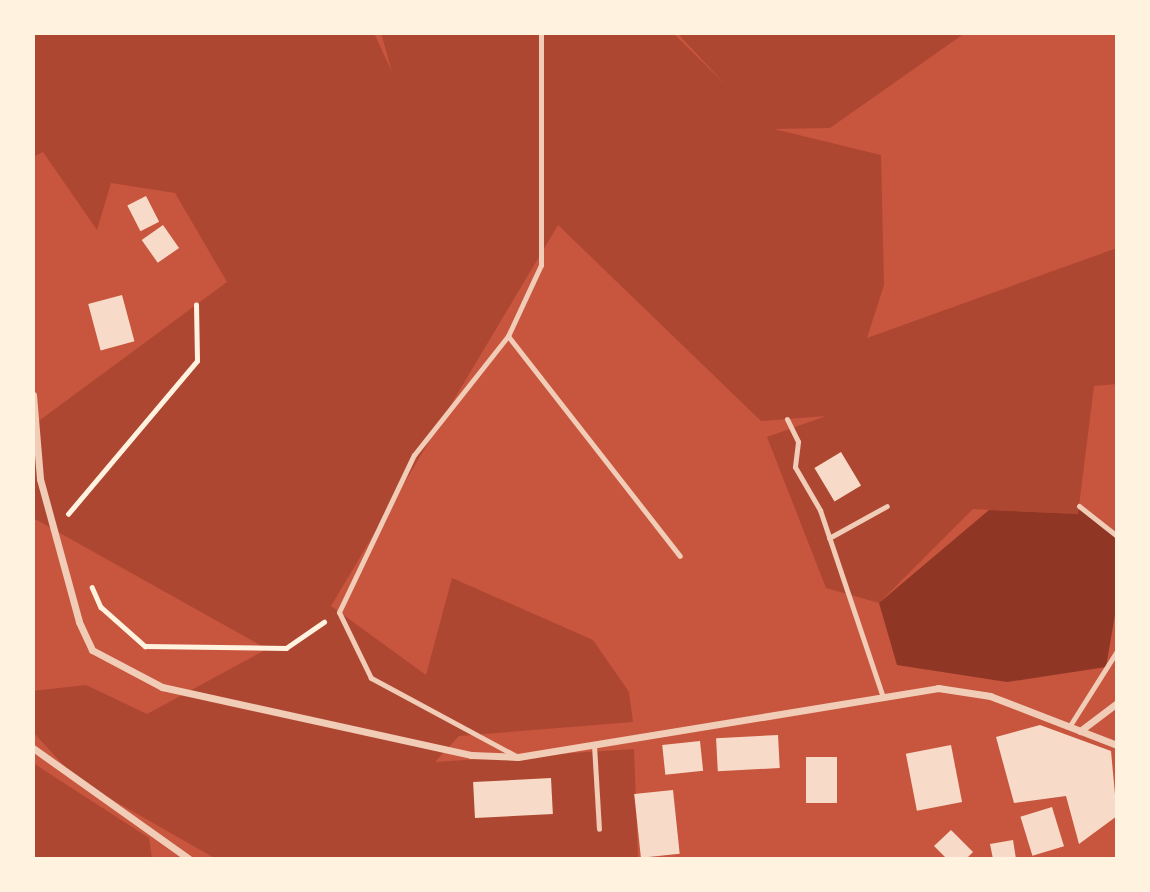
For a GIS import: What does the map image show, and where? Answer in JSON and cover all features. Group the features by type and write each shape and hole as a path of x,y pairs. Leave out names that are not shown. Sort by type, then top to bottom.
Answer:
{"street":[{"path":"33,395 40,478 79,622 92,650 162,687 471,755 519,757 883,697 951,690 990,696 1117,745"},
{"path":"1080,731 1117,703"},
{"path":"33,748 189,859"}],"lane":[{"path":"519,757 371,678 339,612 414,455 508,336 541,265 541,33"},
{"path":"508,336 680,556"},
{"path":"787,419 798,442 795,467 829,538 883,697"},
{"path":"829,538 887,506"},
{"path":"1079,506 1117,536"},
{"path":"1069,727 1117,652"},
{"path":"594,745 599,829"}],"path":[{"path":"50,519 63,520 197,361 196,306"},
{"path":"90,582 101,607 145,646 286,648 339,612"}],"shaded area":[{"path":"33,33 374,33 392,72 381,33 673,33 727,86 677,33 965,33 830,128 774,129 881,155 884,285 867,338 1117,248 1117,384 1094,386 1078,514 973,509 879,603 826,588 767,437 826,416 761,421 558,225 331,606 426,675 452,578 593,640 629,692 633,722 459,736 435,762 634,749 638,859 216,859 76,779 33,732 33,691 86,685 147,714 267,649 33,518 33,417 36,423 227,282 175,193 111,183 97,230 43,152 33,157"},
{"path":"1079,506 1117,536 1117,603 1106,667 1007,682 897,665 879,603 989,510 1078,514"},
{"path":"33,763 149,838 152,859 33,859"}],"building":[{"path":"146,196 159,222 140,231 127,206"},
{"path":"163,225 179,248 158,263 142,240"},
{"path":"122,295 134,341 101,350 88,304"},
{"path":"841,452 861,485 835,501 814,468"},
{"path":"1040,725 1111,751 1117,816 1079,844 1066,796 1014,803 996,737"},
{"path":"778,735 780,768 718,771 716,738"},
{"path":"700,741 703,771 665,775 662,745"},
{"path":"951,745 962,802 917,811 906,754"},
{"path":"806,757 837,757 837,803 806,803"},
{"path":"551,778 553,814 475,818 473,782"},
{"path":"673,790 680,854 641,858 634,794"},
{"path":"1052,807 1064,846 1032,856 1020,817"},
{"path":"951,830 973,852 966,859 947,859 934,846"},
{"path":"1013,840 1016,859 993,859 990,844"}]}
